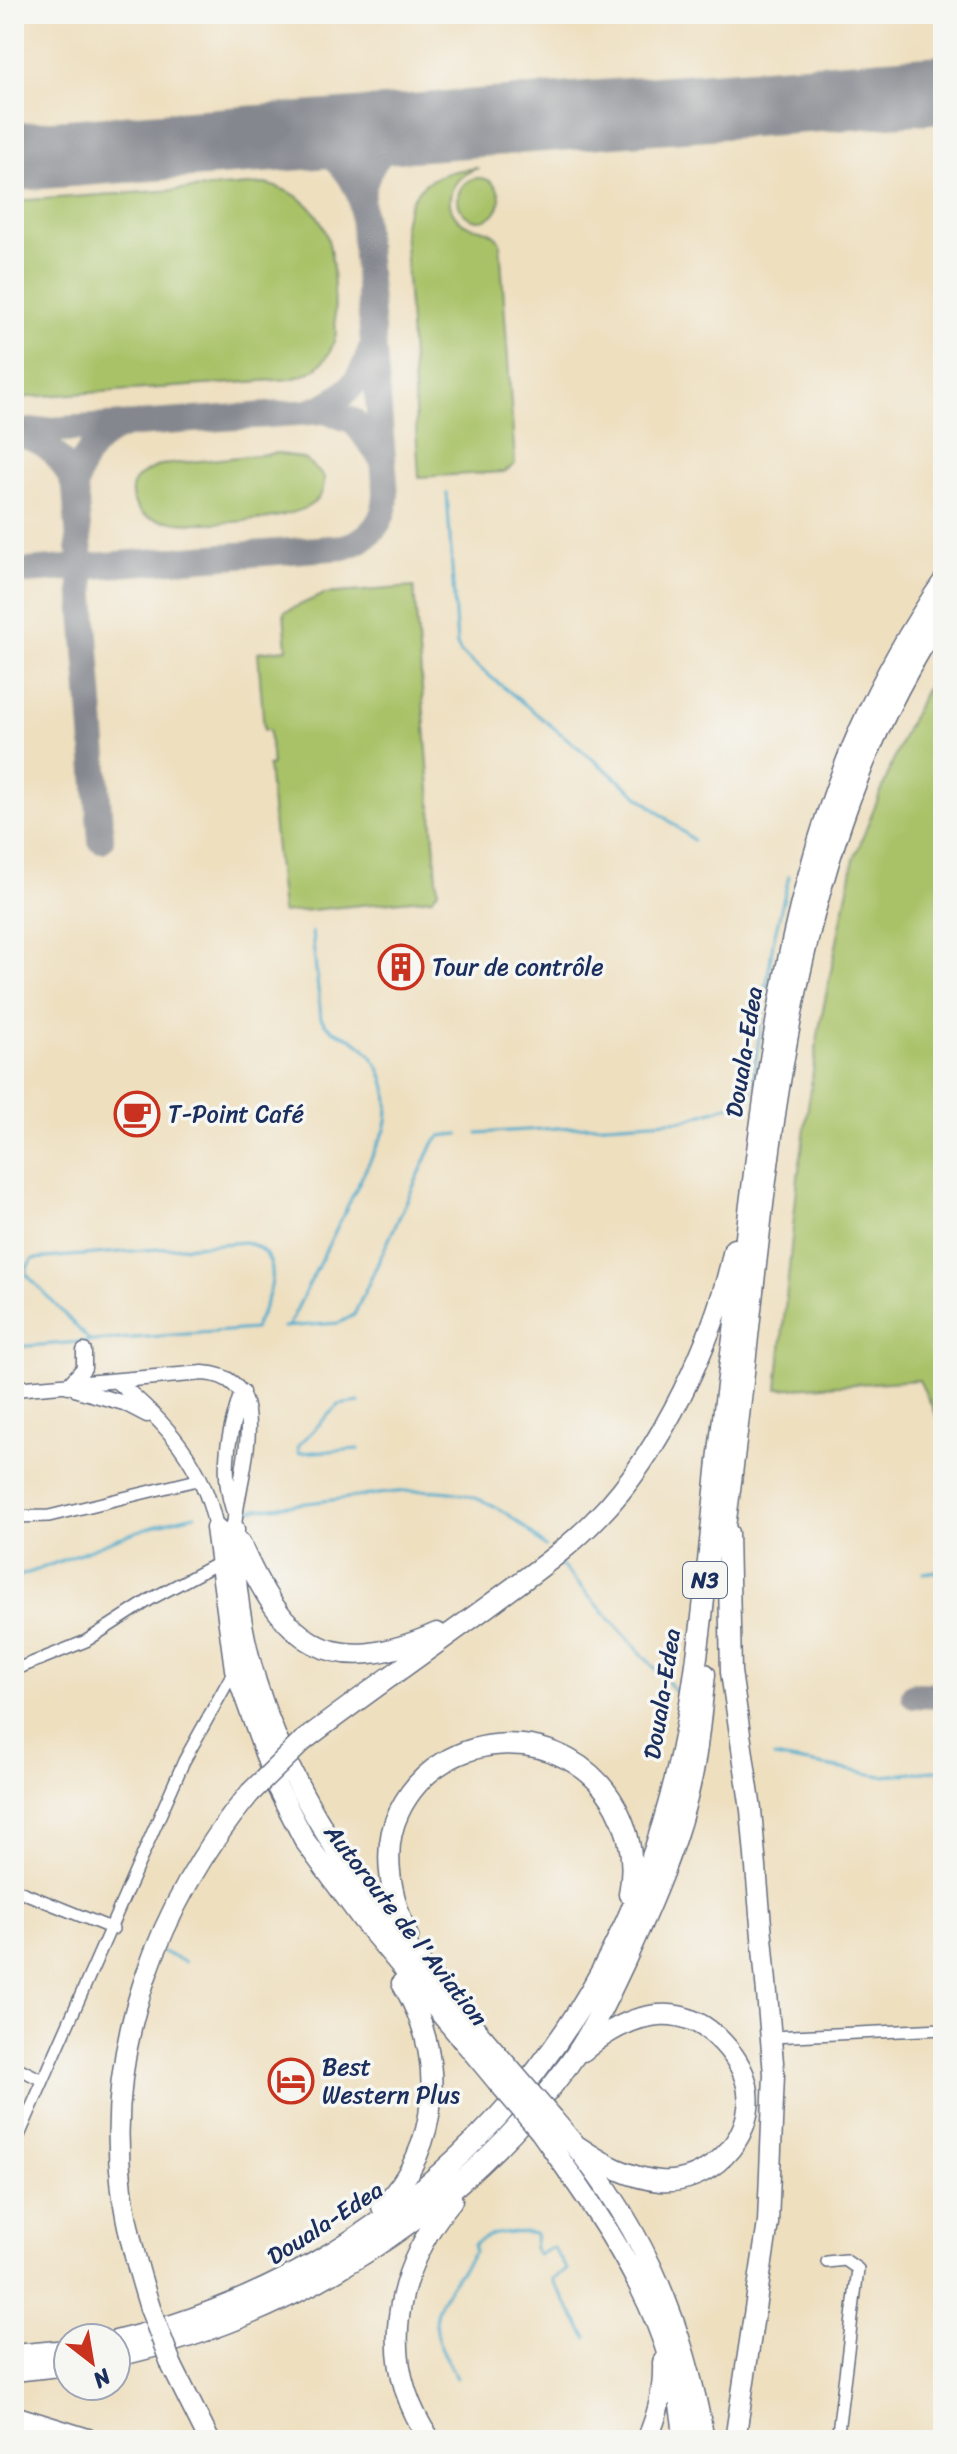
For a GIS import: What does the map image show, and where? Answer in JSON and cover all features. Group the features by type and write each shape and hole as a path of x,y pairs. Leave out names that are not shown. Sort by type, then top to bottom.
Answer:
{"highway":[{"name":"Douala-Edea","path":"132,2336 250,2298 319,2263 411,2198 504,2113 600,1976 630,1914 677,1771 707,1569 759,1119 782,972 818,837 883,680 943,582"},
{"name":"Douala-Edea","path":"132,2352 179,2341 296,2293 399,2230 492,2153 532,2111 571,2062 607,1998 641,1926 685,1806 697,1747 774,1126 799,979 835,847 864,768 895,697 943,614"},
{"path":"209,2440 172,2366 150,2308 131,2244 121,2187 119,2122 131,2030 153,1952 196,1866 250,1793 303,1741 556,1555 618,1496 673,1407 713,1319 731,1265 759,1119"},
{"path":"728,1512 731,1672 751,1810 774,2074 770,2211 735,2440"},
{"path":"228,1524 261,1592 275,1611 313,1643 340,1653 367,1656 399,1650 477,1614"},
{"name":"Autoroute de l'Aviation","path":"228,1524 235,1669 277,1787 305,1841 362,1919 546,2125 635,2272 659,2331 678,2392 684,2440"},
{"name":"Autoroute de l'Aviation","path":"228,1559 251,1664 274,1738 321,1829 503,2074"},
{"path":"418,1962 391,1888 391,1840 398,1813 436,1766 465,1749 500,1742 529,1744 561,1753 584,1769 609,1794 630,1842 633,1875 625,1914 600,1976"},
{"path":"201,2316 286,2275 366,2223 399,2190 419,2150 434,2083 431,2053 413,2001 362,1919"},
{"path":"571,2062 607,2032 633,2020 675,2015 695,2019 713,2032 742,2071 748,2093 746,2118 736,2141 718,2163 685,2177 661,2181 636,2176 619,2171 577,2146"},
{"name":"Autoroute de l'Aviation","path":"546,2125 577,2146 625,2214 650,2259 683,2345 704,2440"},
{"path":"430,2440 401,2372 397,2326 402,2295 411,2262 433,2223 492,2153"},
{"path":"647,2440 663,2384 659,2331"},
{"path":"14,2355 52,2351"},
{"path":"14,2371 52,2367"},
{"path":"14,2416 91,2440"}],"street":[{"path":"63,1386 84,1368 84,1351"},
{"path":"14,1389 215,1374 230,1380 242,1392 226,1455 228,1524"},
{"name":"Autoroute de l'Aviation","path":"116,1381 166,1427 228,1524"},
{"path":"63,1386 124,1403 166,1427"},
{"path":"14,1517 57,1514 201,1479"},
{"path":"14,1670 86,1641 151,1599 228,1559"},
{"path":"14,2147 113,1929 184,1761 235,1669"},
{"path":"14,1889 113,1929"},
{"path":"771,2037 943,2029"},
{"path":"14,2066 42,2080"},
{"path":"827,2262 845,2260 858,2269 837,2440"}],"green space":[{"path":"479,168 457,181 450,195 450,203 463,223 491,233 500,242 515,464 504,472 419,477 404,226 412,199 428,182 451,172"},
{"path":"479,178 494,184 500,199 494,214 479,220 464,214 458,199 464,184"},
{"path":"265,184 291,193 309,205 321,222 328,241 336,333 331,350 321,364 291,379 14,398 14,201"},
{"path":"278,453 305,459 324,477 318,499 299,511 257,520 183,522 142,514 132,496 137,479 161,465"},
{"path":"414,587 438,891 432,898 282,913 268,766 272,765 269,730 264,730 258,652 287,649 284,612 324,594"},
{"path":"943,656 943,1429 919,1380 777,1389 798,1177 819,1029 854,859 906,729"}],"waterway":[{"path":"447,493 457,645 461,653 693,840"},
{"path":"478,1133 685,1120 746,1100 751,1092 773,942 789,876"},
{"path":"288,1327 385,1130 388,1105 384,1079 372,1057 352,1039 331,1029 321,1018 312,932"},
{"path":"283,1327 339,1323 354,1315 433,1144 441,1136 459,1134"},
{"path":"14,1347 254,1329 272,1280 268,1257 259,1248 245,1242 33,1259 27,1267 27,1275 90,1341"},
{"path":"359,1402 338,1405 298,1446 299,1453 359,1449"},
{"path":"250,1510 384,1493 458,1493 501,1510 545,1547"},
{"path":"14,1578 126,1535 195,1515"},
{"path":"561,1565 679,1695"},
{"path":"924,1573 943,1570"},
{"path":"774,1757 883,1776 943,1770"},
{"path":"163,1952 185,1962"},
{"path":"457,2378 438,2340 435,2325 437,2312 441,2300 474,2252 474,2244 488,2236 511,2232 536,2234 534,2248 538,2255 553,2247 567,2270 552,2279 587,2338"}],"taxiway":[{"path":"14,572 344,547 368,535 383,514 386,495 361,199 368,173 381,153 400,138 424,127"},
{"path":"290,137 315,146 334,158 349,175 361,199"},
{"path":"311,411 332,402 349,389 370,351"},
{"path":"21,432 325,411 354,421 380,457"},
{"path":"75,488 90,450 105,436 124,426"},
{"path":"14,434 36,440 53,452 75,488 101,840"},
{"path":"914,1695 943,1696"}],"runway":[{"path":"14,157 943,89"}],"place":[{"name":"Tour de contrôle","path":"401,967"},
{"name":"T-Point Café","path":"137,1114"},
{"name":"Best Western Plus","path":"291,2081"}]}
